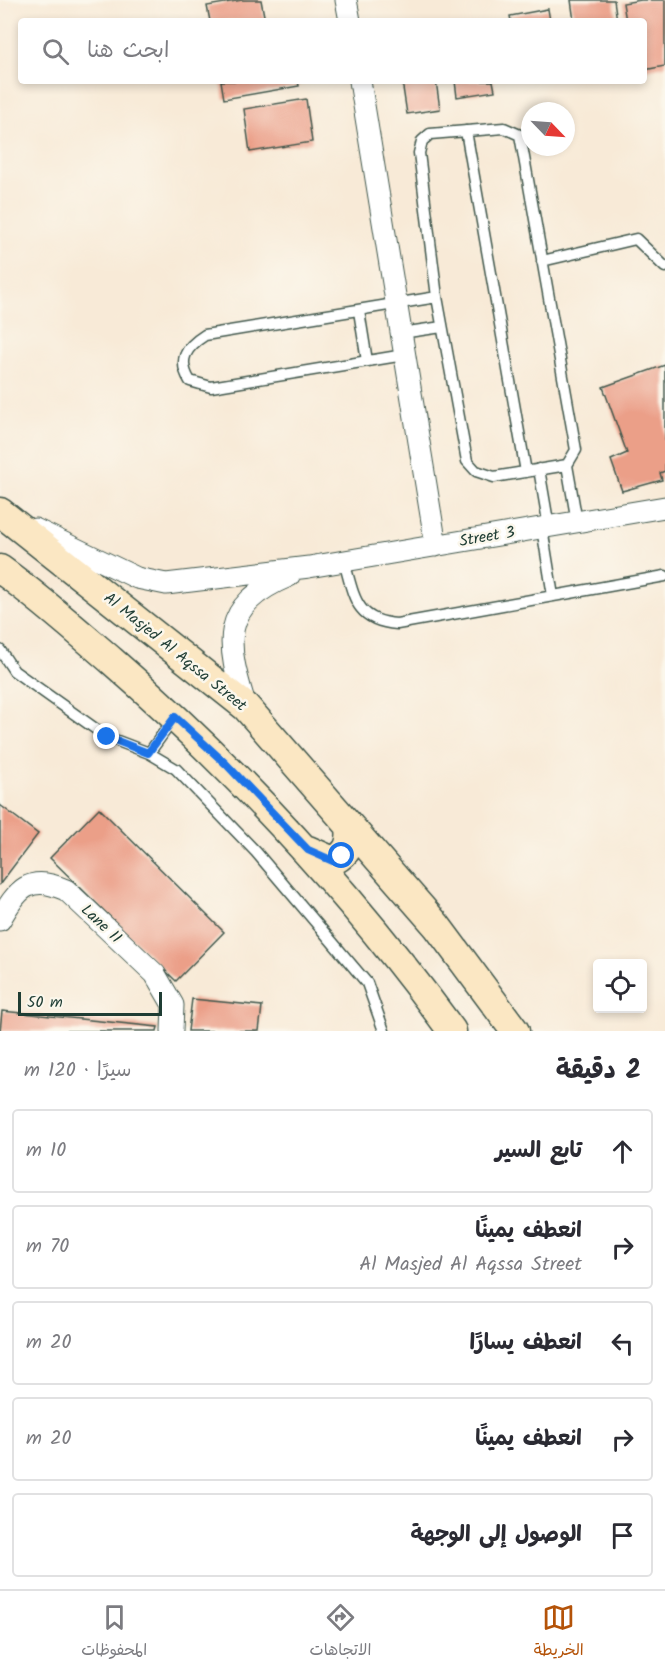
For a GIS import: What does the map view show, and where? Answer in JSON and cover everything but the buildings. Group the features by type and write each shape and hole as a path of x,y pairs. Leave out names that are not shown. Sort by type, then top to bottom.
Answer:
{"main road":[{"name":"Al Masjed Al Aqssa Street","path":"0,512 246,707 437,926 515,1031"},
{"path":"1,572 26,587 226,764 308,850 452,1031"},
{"path":"308,850 333,861 342,856 351,839 350,827"},
{"path":"374,932 433,1031"}],"street":[{"path":"346,0 349,18"},
{"path":"360,84 436,546"},
{"name":"Street 3","path":"0,512 122,572 152,582 187,582 309,567 665,507"},
{"name":"Street 3","path":"246,707 230,648 232,632 239,614 249,600 270,584 309,567"},
{"name":"Lane 11","path":"0,920 21,889 36,882 52,883 66,890 155,974 174,1005 172,1031"}],"lane":[{"path":"567,465 494,477 484,476 466,461 437,297 418,153 422,141 430,134 504,128 520,135 576,450 567,465 577,522"},
{"path":"466,131 526,472"},
{"path":"542,261 636,239 665,267"},
{"path":"404,355 211,387 190,381 185,372 183,358 189,346 205,335 437,297"},
{"path":"359,311 367,361"},
{"path":"401,333 442,327"},
{"path":"539,469 553,596"},
{"path":"344,561 356,604 370,618 382,623 397,624 665,576"},
{"path":"0,650 14,671 107,737 148,753 176,769 256,852 367,983 384,1031"},
{"path":"148,753 175,717"}],"route":[{"path":"107,737 148,753 175,717 226,764 308,850 333,861 342,856"}]}
